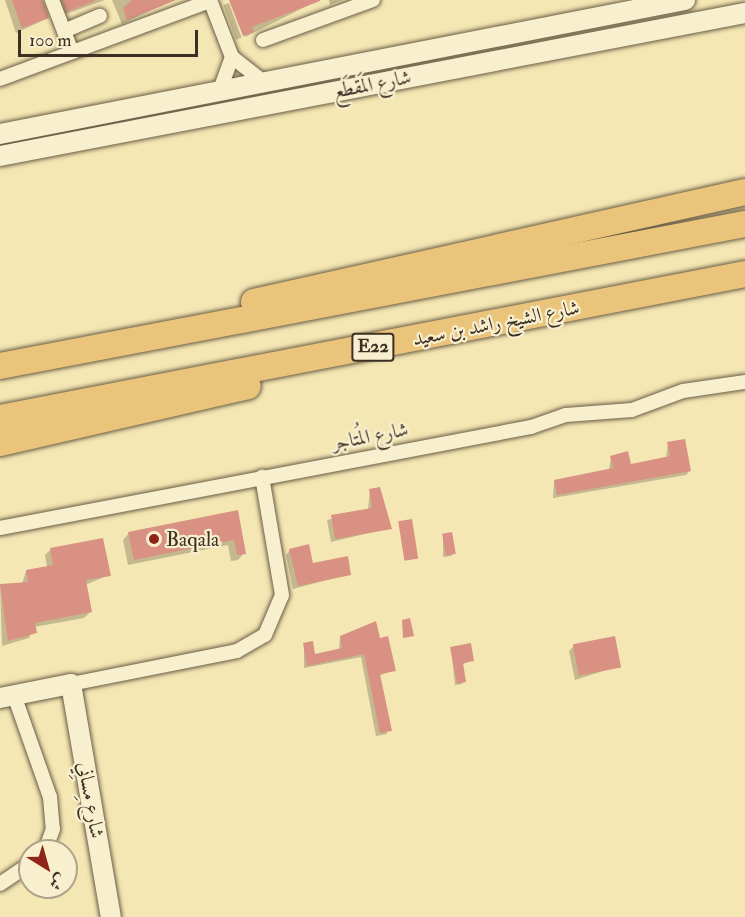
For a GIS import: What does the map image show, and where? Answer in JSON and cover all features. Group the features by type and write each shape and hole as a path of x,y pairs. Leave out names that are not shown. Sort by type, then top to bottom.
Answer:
{"highway":[{"path":"158,335 325,282 497,251 745,192"},
{"path":"0,366 745,224"},
{"name":"شارع الشيخ راشد بن سعيد","path":"0,418 745,274"},
{"path":"471,327 745,290"},
{"path":"0,443 188,403 434,335"}],"street":[{"path":"52,0 72,52"},
{"path":"0,79 210,0 232,57 265,83"},
{"path":"263,40 373,0"},
{"name":"شارع المَقطَع","path":"0,134 686,0"},
{"name":"شارع المَقطَع","path":"0,156 745,13"},
{"path":"64,31 100,16"},
{"path":"428,74 445,60 469,54 470,43"},
{"path":"219,92 232,57"},
{"path":"50,146 38,141 40,132 190,97"},
{"name":"شارع المُتاجر","path":"0,528 531,427 566,415 632,410 682,392 745,382"},
{"path":"49,839 52,829 50,798 7,696 237,651 265,635 282,595 262,477"},
{"name":"شارع مِسانِي","path":"71,684 111,913"},
{"path":"0,884 18,872"}],"building":[{"path":"12,0 43,0 49,18 22,28"},
{"path":"62,0 95,0 95,1 66,12"},
{"path":"132,0 176,0 127,20 123,8"},
{"path":"229,0 320,1 252,27 254,32 243,36"},
{"path":"685,439 691,471 557,495 554,480 613,468 610,456 628,451 631,464 670,456 667,442"},
{"path":"380,487 392,529 335,539 331,515 372,508 369,489"},
{"path":"238,510 246,554 237,555 234,540 134,560 128,532"},
{"path":"412,519 418,559 404,561 398,521"},
{"path":"452,532 456,554 446,555 442,534"},
{"path":"103,538 111,576 86,580 92,612 35,623 37,633 8,641 0,584 28,582 26,570 53,565 50,548"},
{"path":"309,544 313,563 348,556 351,575 298,586 289,549"},
{"path":"410,618 414,636 403,638 402,620"},
{"path":"376,621 380,638 388,636 396,671 380,674 392,731 380,733 364,654 307,666 303,643 313,641 315,654 342,648 340,636"},
{"path":"615,636 621,667 579,676 573,644"},
{"path":"471,643 474,661 463,663 466,682 457,684 450,647"}],"place":[{"name":"Baqala","path":"154,539"}]}
